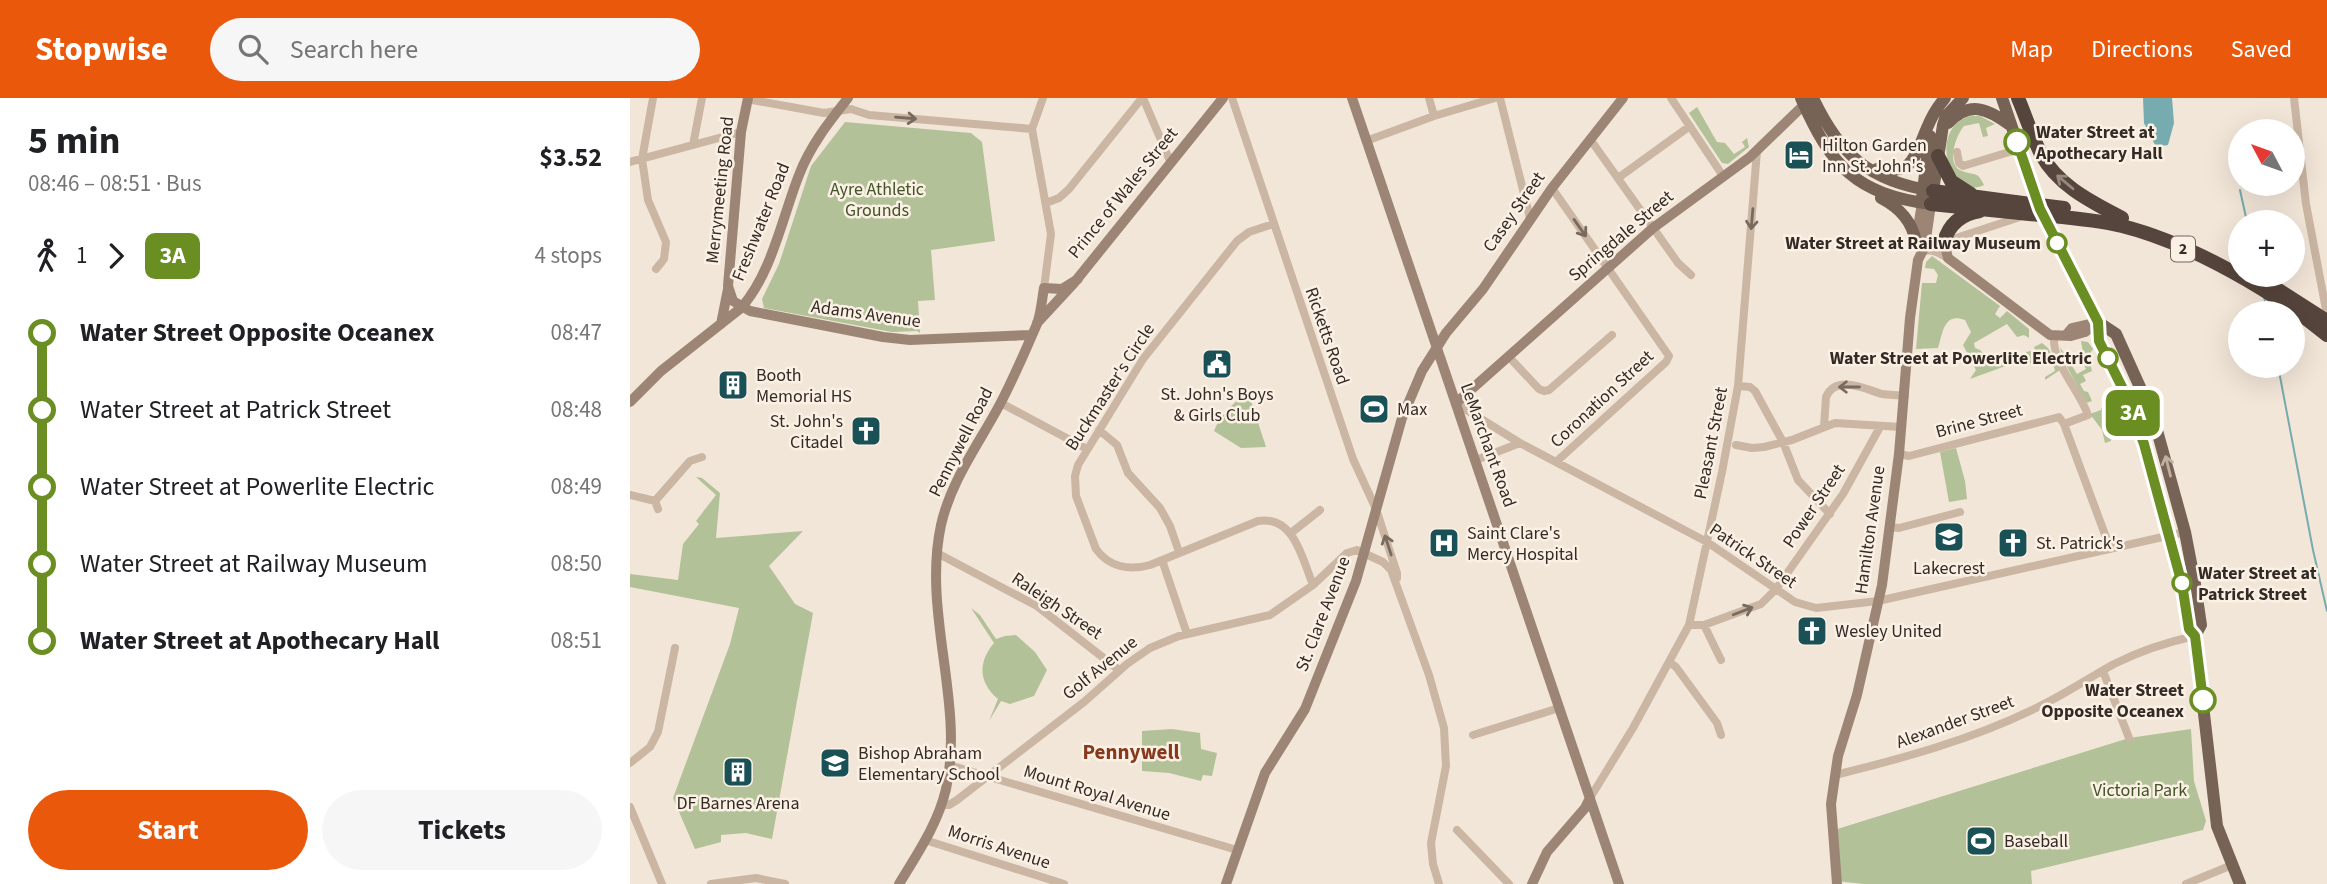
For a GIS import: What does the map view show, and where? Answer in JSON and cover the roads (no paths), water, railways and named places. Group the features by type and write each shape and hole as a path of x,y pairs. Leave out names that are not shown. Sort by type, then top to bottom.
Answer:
{"highway":[{"path":"2018,98 2042,155 2055,174 2077,192 2122,218"},
{"path":"1938,156 1951,181 1985,203 1958,219 1950,227 1944,243"},
{"name":"2","path":"1927,197 2122,218 2190,243 2228,261"},
{"name":"2","path":"1985,203 2095,221 2149,235 2229,270 2303,316 2327,335"},
{"path":"2274,287 2327,321"}],"main road":[{"path":"1866,168 1894,171 1911,163 1945,98"},
{"path":"1927,197 1938,156 1941,132 1947,116 1963,98"},
{"path":"2002,98 2040,209 2098,322 2099,341 2136,419 2182,584 2189,629 2195,636 2217,821 2222,841 2240,884"},
{"path":"1807,100 1836,141 1866,168 1927,197"},
{"path":"1807,100 1829,153 1848,172 1905,216 1914,230 1918,252"},
{"path":"1941,132 1956,115 1970,109 1992,113 2010,125"},
{"path":"1927,197 1934,116"},
{"path":"1868,186 1901,199 1927,197"},
{"path":"2098,322 2116,334 2152,414 2185,532 2201,625 2195,636"}],"street":[{"path":"653,98 642,159 648,199 656,222 666,238 664,259 656,269"},
{"path":"693,145 702,98"},
{"name":"Freshwater Road","path":"630,402 658,373 749,299 763,271 806,160 848,98"},
{"path":"747,99 824,113 851,109 869,115 1032,129 1043,98"},
{"path":"1046,202 1059,198 1069,189 1142,98 1170,161"},
{"name":"Prince of Wales Street","path":"1037,323 1078,279 1223,98"},
{"name":"Ricketts Road","path":"1232,98 1353,459 1376,509 1397,573 1396,581"},
{"name":"LeMarchant Road","path":"1352,98 1619,884"},
{"path":"1429,98 1434,116"},
{"path":"1366,141 1434,116 1497,98 1530,218"},
{"name":"Casey Street","path":"1436,349 1483,289 1552,188 1623,98"},
{"path":"1671,98 1723,176"},
{"path":"2294,98 2306,204 2327,315"},
{"name":"Merrymeeting Road","path":"721,324 728,286 741,132 747,99"},
{"name":"Springdale Street","path":"1456,404 1653,228 1757,151 1807,100"},
{"path":"1618,178 1690,126"},
{"name":"Pennywell Road","path":"899,884 941,805 949,765 948,702 936,589 941,526 953,489 1001,403 1037,323 1044,288 1051,234 1032,129"},
{"path":"630,162 741,132"},
{"path":"1590,139 1678,263 1691,275"},
{"path":"1957,152 1959,163 1963,166 2019,149"},
{"name":"Pleasant Street","path":"1590,798 1633,729 1689,625 1738,386 1757,151"},
{"path":"1552,188 1607,269"},
{"name":"Hamilton Avenue","path":"1837,884 1831,803 1835,775 1878,601 1890,527 1905,396 1910,318 1927,197"},
{"path":"1948,258 1944,243 2040,209"},
{"name":"Buckmaster's Circle","path":"1273,224 1249,232 1237,241 1143,359 1087,449 1079,465 1074,486 1096,549 1107,560 1121,567 1138,568 1162,560 1258,520 1278,522 1291,533"},
{"path":"1918,252 1935,251 1948,258 2035,326 2054,336 2067,334 2072,328 2098,322"},
{"name":"Coronation Street","path":"1556,462 1668,359 1667,353 1607,269"},
{"name":"Prince of Wales Street","path":"1044,288 1062,289 1078,279"},
{"name":"Merrymeeting Road","path":"728,286 733,301 741,308"},
{"name":"Adams Avenue","path":"741,308 764,316 896,339 1030,335"},
{"path":"1426,317 1432,324 1441,326 1456,321"},
{"path":"2054,336 2053,345 2088,415 2064,425 2110,548"},
{"path":"1508,356 1544,391 1549,390 1610,340"},
{"name":"St. Clare Avenue","path":"1226,884 1265,773 1305,709 1356,581 1402,418 1417,381 1436,349"},
{"path":"1417,381 1430,372 1436,373 1447,382"},
{"path":"1824,426 1827,392 1835,387 1851,384 1886,395 1905,396"},
{"path":"1738,386 1750,387 1755,391 1783,442 1798,480 1830,514"},
{"path":"1001,403 1087,449"},
{"name":"Patrick Street","path":"1456,404 1520,443 1707,542 1795,603 1810,607 1878,601 2185,532"},
{"name":"Brine Street","path":"1899,454 1909,456 2056,417 2062,420 2064,425"},
{"path":"1736,445 1757,448 1783,442 1835,423 1901,427"},
{"name":"Power Street","path":"1689,625 1704,625 1761,604 1776,589 1830,514 1880,427"},
{"path":"1099,430 1117,445 1128,473 1160,508 1179,552"},
{"path":"1476,460 1520,443"},
{"path":"630,495 657,505 690,461 702,457"},
{"path":"1313,585 1291,533 1320,510"},
{"path":"1890,527 1899,528 1960,512"},
{"name":"Golf Avenue","path":"941,805 953,803 1150,648 1188,634 1270,615 1313,585 1347,553 1357,550 1364,553"},
{"name":"Raleigh Street","path":"937,553 1037,606 1119,670"},
{"name":"Ricketts Road","path":"1364,553 1383,562 1396,581 1444,728 1446,766 1431,842 1433,864 1439,884"},
{"path":"1162,560 1188,634"},
{"path":"1704,625 1721,660"},
{"name":"Alexander Street","path":"1835,775 1953,743 1983,732 2047,703 2103,671 2150,649 2195,636"},
{"path":"630,762 650,747 658,732 676,648"},
{"path":"1668,662 1676,667 1717,723 1721,735"},
{"path":"2103,671 2129,738"},
{"path":"1473,735 1559,708"},
{"name":"Mount Royal Avenue","path":"949,765 1237,850"},
{"path":"1532,884 1547,852 1585,808 1590,798"},
{"path":"630,807 662,884"},
{"path":"1457,830 1509,884"},
{"name":"Morris Avenue","path":"925,839 1064,884"},
{"path":"2186,884 2232,865"},
{"path":"711,884 756,878 785,884"}],"water":[{"path":"2143,98 2172,98 2174,123 2168,145 2156,147 2144,123"}],"waterway":[{"path":"2241,196 2244,210"},
{"path":"2264,297 2265,301"},
{"path":"2280,378 2327,611"}],"place":[{"name":"Water Street at Apothecary Hall","path":"2017,142"},
{"name":"Hilton Garden Inn St. John's","path":"1799,155"},
{"name":"Water Street at Railway Museum","path":"2057,243"},
{"name":"Water Street at Powerlite Electric","path":"2108,358"},
{"name":"St. John's Boys & Girls Club","path":"1217,364"},
{"name":"Booth Memorial HS","path":"733,385"},
{"name":"Max","path":"1374,409"},
{"name":"St. John's Citadel","path":"866,431"},
{"name":"Lakecrest","path":"1949,537"},
{"name":"Saint Clare's Mercy Hospital","path":"1444,543"},
{"name":"St. Patrick's","path":"2013,543"},
{"name":"Water Street at Patrick Street","path":"2182,583"},
{"name":"Wesley United","path":"1812,631"},
{"name":"Water Street Opposite Oceanex","path":"2203,700"},
{"name":"Bishop Abraham Elementary School","path":"835,763"},
{"name":"DF Barnes Arena","path":"738,772"},
{"name":"Baseball","path":"1981,841"}],"district":[{"name":"Pennywell","path":"1131,752"}],"park label":[{"name":"Ayre Athletic Grounds","path":"877,199"},
{"name":"Victoria Park","path":"2140,790"}]}
